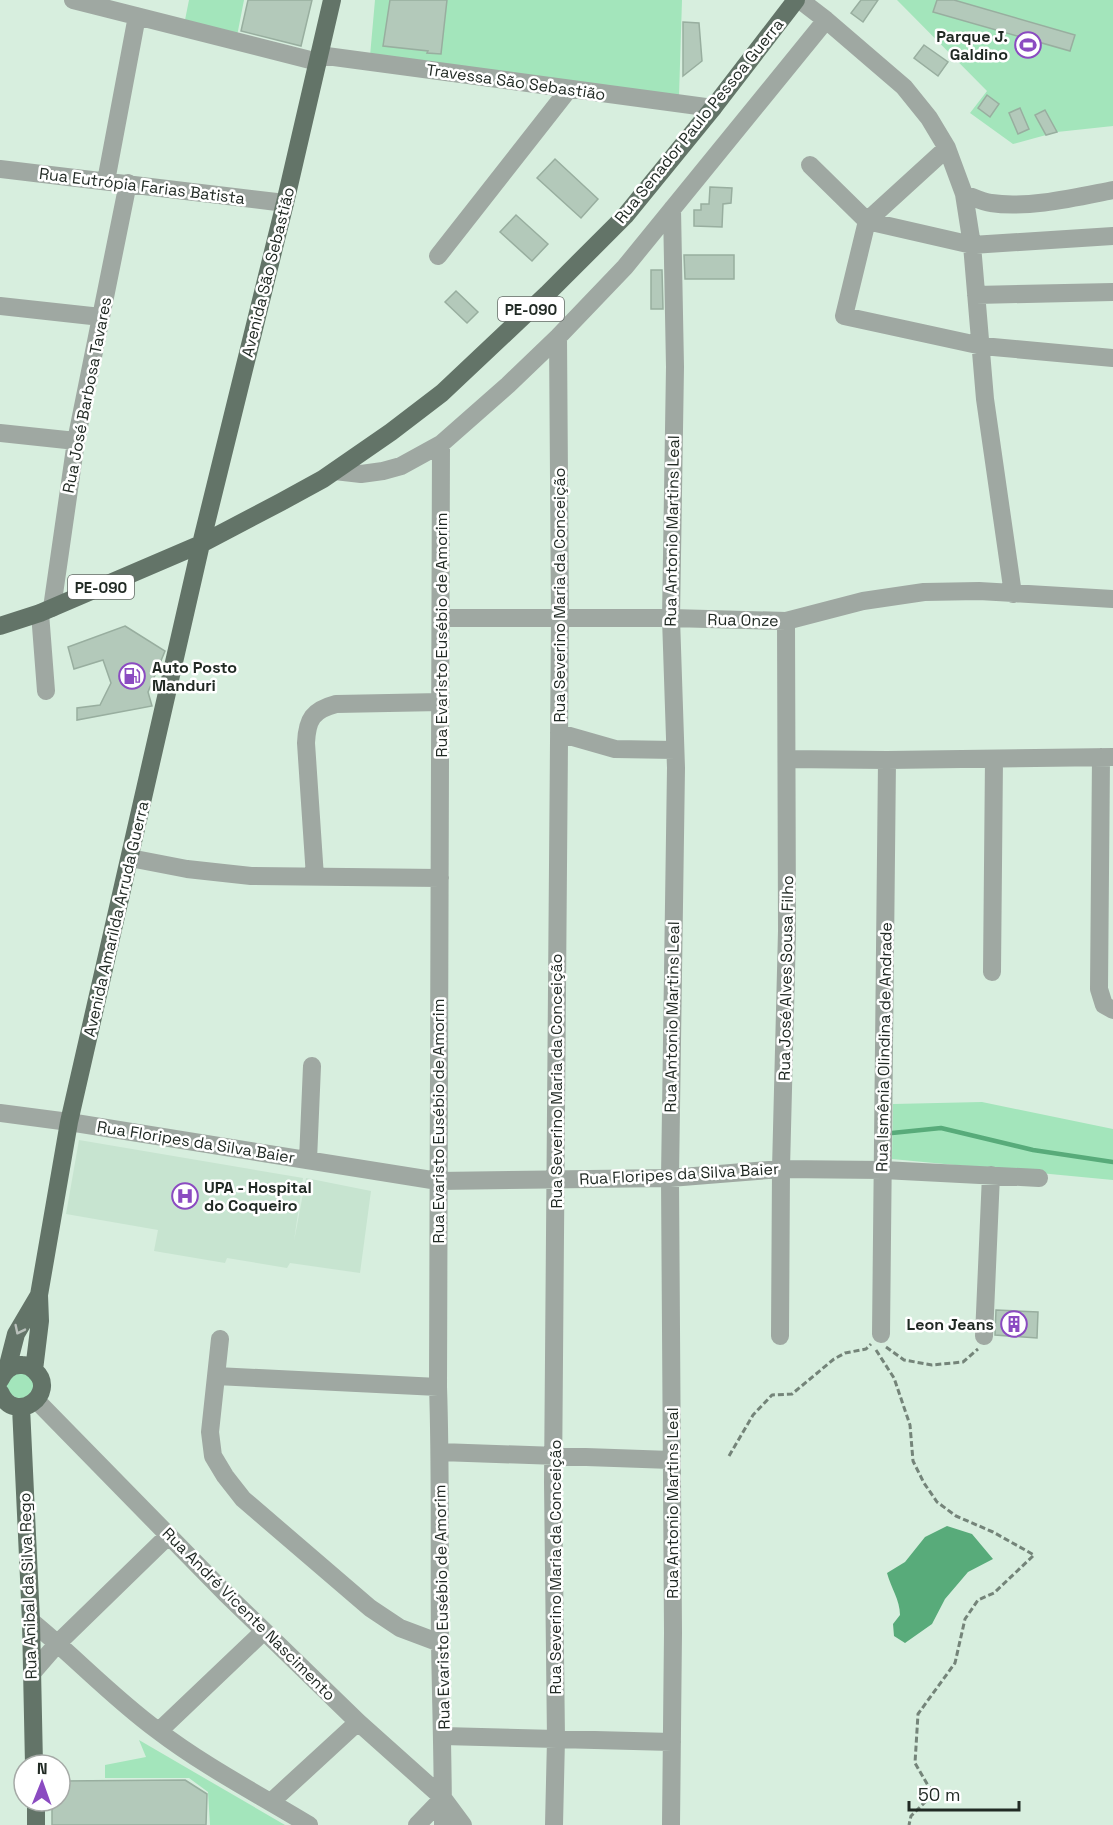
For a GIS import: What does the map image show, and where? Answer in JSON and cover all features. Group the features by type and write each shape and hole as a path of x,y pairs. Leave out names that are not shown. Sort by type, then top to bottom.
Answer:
{"main road":[{"name":"Avenida São Sebastião","path":"201,544 285,203 332,0"},
{"name":"Rua Senador Paulo Pessoa Guerra","path":"201,544 335,471 442,393 547,294 625,216 798,0"},
{"name":"PE-090","path":"0,626 46,610 201,544"},
{"name":"Avenida Amarilda Arruda Guerra","path":"39,1295 69,1122 201,544"},
{"path":"4,1375 21,1365 34,1370 40,1321 39,1295"},
{"path":"4,1375 16,1334 39,1295"},
{"name":"Rua Anibal da Silva Rego","path":"34,1370 41,1381 42,1388 13,1403 31,1621 34,1753"}],"street":[{"name":"Travessa São Sebastião","path":"73,0 318,58 713,108"},
{"path":"798,0 826,20 904,87 929,118 947,148 964,194 972,245 985,399 1013,594"},
{"path":"106,181 137,16"},
{"path":"335,471 361,474 383,471 401,466 441,444 558,337 625,267 826,20"},
{"path":"438,256 569,90"},
{"path":"947,148 867,221 844,316 982,346 1113,358"},
{"path":"810,165 867,221 972,245 1113,236"},
{"name":"Rua Eutrópia Farias Batista","path":"0,169 285,203"},
{"name":"Rua José Barbosa Tavares","path":"46,691 46,610 76,441 128,183"},
{"path":"964,194 990,203 1014,204 1113,190"},
{"name":"Rua Antonio Martins Leal","path":"671,1825 670,1178 675,750 671,618 675,367 672,209"},
{"path":"976,295 1113,292"},
{"path":"0,306 101,317"},
{"name":"Rua Severino Maria da Conceição","path":"554,1825 556,1739 555,1179 560,619 558,337"},
{"path":"0,433 76,441"},
{"name":"Rua Evaristo Eusébio de Amorim","path":"441,444 438,1387 443,1825"},
{"name":"Rua Onze","path":"441,618 671,618 786,621 862,601 924,592 979,591 1113,599"},
{"name":"Rua José Alves Sousa Filho","path":"780,1336 781,1168 786,1026 786,621"},
{"path":"315,877 306,743 307,726 312,716 325,707 336,704 441,702"},
{"path":"559,733 615,749 675,750"},
{"path":"787,759 1107,757 1099,989 1104,1005 1113,1010"},
{"path":"992,972 994,759"},
{"name":"Rua Ismênia Olindina de Andrade","path":"881,1335 887,760"},
{"path":"130,858 251,876 440,878"},
{"path":"308,1160 312,1066"},
{"name":"Rua Floripes da Silva Baier","path":"0,1113 438,1181 670,1178 781,1168 883,1170 1039,1178"},
{"path":"983,1338 991,1175"},
{"path":"220,1339 210,1432 213,1455 225,1476 243,1499 370,1608 400,1628 440,1643"},
{"path":"216,1376 438,1387"},
{"name":"Rua André Vicente Nascimento","path":"13,1403 169,1535 225,1593 358,1722 443,1798 463,1825"},
{"path":"440,1452 671,1460"},
{"path":"32,1673 58,1643 169,1535"},
{"path":"31,1621 134,1712 159,1731 309,1825"},
{"path":"159,1731 264,1631"},
{"path":"272,1802 358,1722"},
{"path":"443,1736 672,1743"},
{"path":"417,1825 443,1798"}],"path":[{"path":"881,1335 887,1349 904,1360 932,1365 963,1362 977,1350 983,1338"},
{"path":"729,1456 753,1415 772,1395 792,1394 834,1359 844,1353 866,1348 872,1343 894,1378 910,1425 913,1461 937,1502 956,1516 993,1532 1034,1555 994,1593 978,1600 965,1619 955,1662 918,1714 915,1763 933,1794 911,1816 909,1825"}],"shaded area":[{"path":"189,0 244,0 237,36 184,25"},
{"path":"375,0 682,0 679,96 370,56"},
{"name":"Parque J. Galdino","path":"897,0 1113,0 1113,126 1057,132 1013,144 970,113 987,91"},
{"path":"982,1102 1113,1129 1113,1180 892,1159 893,1104"},
{"name":"UPA - Hospital do Coqueiro","path":"79,1140 303,1178 294,1241 306,1178 371,1191 360,1273 290,1263 287,1268 227,1258 225,1263 154,1251 158,1230 66,1214"},
{"path":"16,1369 34,1378 33,1393 20,1400 4,1390 7,1375"},
{"path":"947,1526 972,1534 993,1559 968,1572 945,1599 932,1624 905,1643 894,1636 893,1624 900,1615 900,1610 887,1573 905,1562 925,1537"},
{"path":"139,1740 285,1825 210,1825 208,1792 189,1778 105,1778 105,1765 146,1757"}],"building":[{"path":"248,0 312,0 301,46 241,31"},
{"path":"390,0 447,0 441,54 383,46"},
{"path":"861,0 878,0 863,22 851,13"},
{"path":"937,0 954,0 1075,35 1070,51 933,12"},
{"path":"683,22 699,23 702,61 683,76"},
{"path":"924,45 948,62 938,76 914,58"},
{"path":"987,95 999,104 990,117 978,108"},
{"path":"1020,108 1029,129 1018,134 1009,113"},
{"path":"1045,110 1057,132 1046,135 1035,115"},
{"path":"555,159 598,199 581,218 537,178"},
{"path":"710,187 732,188 731,203 723,204 722,227 694,226 694,210 701,210 701,204 709,204"},
{"path":"516,215 548,244 532,261 500,232"},
{"path":"684,255 734,255 734,279 685,279"},
{"path":"651,270 662,270 663,309 651,309"},
{"path":"456,291 478,312 467,323 445,302"},
{"name":"Auto Posto Manduri","path":"125,626 165,651 148,692 152,706 77,720 77,708 100,705 111,683 103,660 74,669 68,647"},
{"name":"Leon Jeans","path":"996,1310 1038,1312 1037,1338 995,1335"},
{"path":"185,1780 207,1794 206,1825 52,1825 52,1813 72,1813 72,1781"}],"waterway":[{"path":"892,1133 941,1128 1033,1150 1113,1162"}],"place":[{"name":"Parque J. Galdino","path":"1028,45"},
{"name":"Auto Posto Manduri","path":"132,676"},
{"name":"UPA - Hospital do Coqueiro","path":"185,1196"},
{"name":"Leon Jeans","path":"1014,1324"}]}
